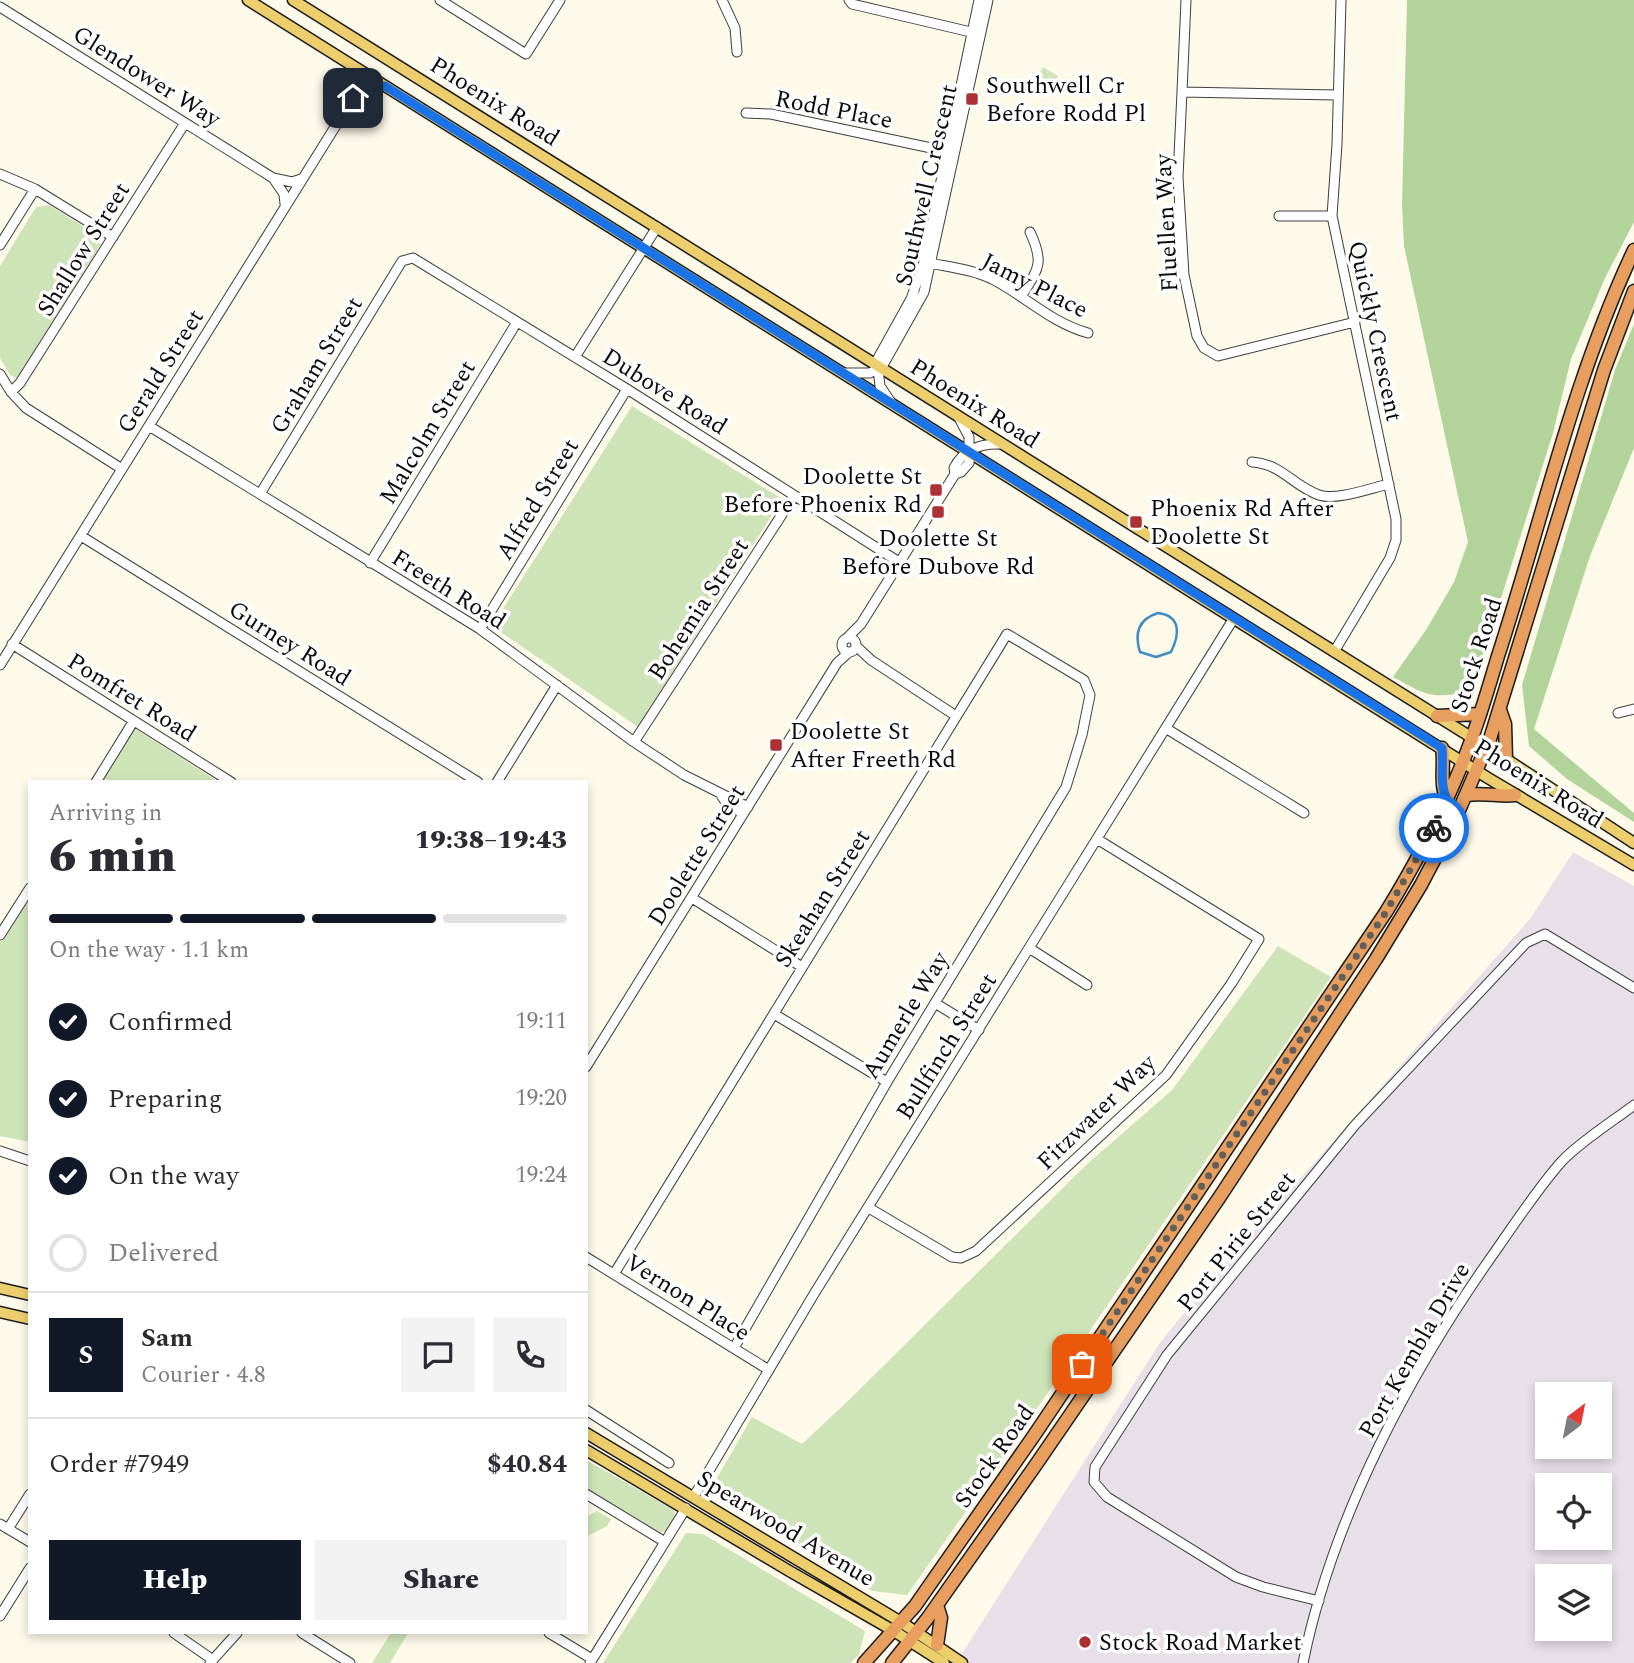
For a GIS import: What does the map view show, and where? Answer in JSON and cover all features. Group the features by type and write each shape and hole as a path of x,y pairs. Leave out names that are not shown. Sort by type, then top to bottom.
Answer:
{"highway":[{"name":"Stock Road","path":"864,1663 898,1626 1035,1434 1386,912 1413,867 1447,800 1472,738 1590,358 1634,250"},
{"name":"Stock Road","path":"891,1663 937,1605 1219,1198 1361,982 1421,885 1478,771 1500,709 1604,370 1634,291"},
{"path":"1500,709 1505,724 1506,759"},
{"path":"1437,716 1480,714"},
{"path":"1442,748 1444,765 1441,787 1447,800"},
{"path":"1467,795 1515,795"},
{"path":"937,1605 941,1618 937,1645"}],"main road":[{"name":"Phoenix Road","path":"248,0 1515,795 1634,865"},
{"name":"Phoenix Road","path":"293,0 1506,759 1634,844"},
{"path":"0,1288 25,1294 14,1316"},
{"path":"0,1312 28,1319"},
{"name":"Spearwood Avenue","path":"588,1434 694,1496 914,1636 944,1663"},
{"name":"Spearwood Avenue","path":"588,1451 791,1572 898,1626"},
{"name":"Spearwood Avenue","path":"914,1636 937,1645 962,1663"}],"street":[{"path":"440,0 526,54 560,0"},
{"path":"722,0 735,28 737,52"},
{"path":"849,0 852,4 976,33"},
{"name":"Southwell Crescent","path":"879,368 879,354 911,299 927,262 976,33 979,0"},
{"name":"Southwell Crescent","path":"976,33 988,0"},
{"name":"Fluellen Way","path":"1186,0 1178,177 1184,275 1197,336 1204,348 1218,356 1354,322"},
{"name":"Quickly Crescent","path":"1334,652 1390,558 1395,540 1396,519 1332,216 1341,0"},
{"name":"Glendower Way","path":"0,7 273,178 292,182 301,180"},
{"path":"351,64 357,81 353,98"},
{"path":"353,98 369,87 385,86"},
{"path":"1182,92 1337,95"},
{"name":"Gerald Street","path":"0,665 353,98"},
{"name":"Rodd Place","path":"746,113 771,114 951,153"},
{"name":"Shallow Street","path":"12,393 185,123"},
{"path":"0,174 35,189 113,237"},
{"path":"273,178 285,198 283,208"},
{"path":"0,245 35,189"},
{"path":"1279,216 1332,216"},
{"path":"575,357 657,227"},
{"path":"1021,297 1036,271 1039,260 1038,250 1030,232"},
{"name":"Dubove Road","path":"408,260 413,258 575,357 899,562"},
{"name":"Graham Street","path":"260,494 402,261 408,260"},
{"name":"Jamy Place","path":"927,262 993,279 1068,328 1088,333"},
{"name":"Malcolm Street","path":"370,563 517,322"},
{"path":"845,373 870,373 879,368"},
{"path":"879,368 877,378 880,386 893,404"},
{"path":"0,374 26,408 122,469"},
{"name":"Alfred Street","path":"480,629 626,389"},
{"path":"958,416 969,438 970,452"},
{"name":"Freeth Road","path":"149,426 480,629 634,742 684,775 721,795 724,801 746,811"},
{"path":"970,452 980,445 1002,444"},
{"name":"Doolette Street","path":"588,1064 837,663 850,647 899,562 955,474 969,463 970,452"},
{"path":"1252,462 1267,463 1320,495 1338,496 1389,484"},
{"name":"Bohemia Street","path":"634,742 794,496"},
{"name":"Gurney Road","path":"81,536 475,780"},
{"name":"Bullfinch Street","path":"694,1496 769,1370 1234,618"},
{"name":"Skeahan Street","path":"614,1274 1007,634 1084,680 1090,695"},
{"name":"Pomfret Road","path":"12,644 228,780"},
{"path":"850,647 956,716"},
{"path":"498,780 557,685"},
{"name":"Aumerle Way","path":"734,1348 887,1082 1066,787 1082,735 1090,695"},
{"path":"1618,713 1634,709"},
{"path":"97,780 134,722"},
{"path":"1167,729 1304,813"},
{"name":"Fitzwater Way","path":"869,1208 952,1257 961,1258 976,1251 1166,1075 1259,940 1097,839"},
{"path":"0,935 28,891"},
{"path":"692,898 802,967"},
{"name":"Port Pirie Street","path":"1319,1601 1263,1587 1236,1577 1107,1497 1094,1482 1095,1467 1167,1355 1354,1125 1526,943 1545,934 1634,988"},
{"path":"1029,948 1087,985"},
{"path":"935,1003 979,1030"},
{"path":"774,1014 887,1082"},
{"name":"Port Kembla Drive","path":"1304,1663 1319,1601 1340,1539 1379,1447 1465,1294 1564,1159 1634,1105"},
{"path":"0,1151 28,1160"},
{"name":"Vernon Place","path":"588,1258 769,1370"},
{"name":"Spearwood Avenue","path":"588,1411 669,1463"},
{"path":"588,1495 665,1542"},
{"path":"28,1496 4,1526 28,1541"},
{"path":"550,1634 591,1661 686,1508"},
{"path":"0,1616 28,1571"},
{"path":"175,1634 211,1661 236,1634"},
{"path":"304,1634 350,1663"}],"shaded area":[{"path":"1573,852 1634,886 1634,1663 956,1663 1159,1344 1221,1268 1530,919"}],"green space":[{"path":"1407,0 1634,0 1634,222 1605,278 1571,359 1553,433 1480,665 1465,692 1443,695 1427,694 1393,677 1426,630 1454,582 1468,542 1404,246 1402,205"},
{"path":"1043,67 1058,76 1045,96 1031,87"},
{"path":"49,205 100,237 100,246 17,378 10,375 0,358 0,266 36,207"},
{"path":"1634,324 1634,448 1590,556 1534,729 1634,813 1634,822 1567,779 1529,746 1522,685 1615,370"},
{"path":"632,406 782,499 638,727 492,626"},
{"path":"134,728 216,780 101,780"},
{"path":"28,898 28,1142 0,1136 0,943"},
{"path":"1278,946 1331,977 907,1595 872,1591 718,1498 713,1485 752,1417 802,1444 1085,1166 1172,1090"},
{"path":"588,1461 674,1510 675,1520 669,1529 661,1533 654,1532 588,1490"},
{"path":"597,1511 611,1519 607,1526 588,1536 588,1516"},
{"path":"686,1533 703,1534 865,1631 859,1655 850,1663 603,1663"},
{"path":"390,1634 407,1634 390,1663 372,1663"}],"waterway":[{"path":"1158,613 1175,622 1177,633 1171,652 1156,657 1140,652 1138,633 1142,623 1158,613"}],"way so far":[{"path":"1082,1364 1386,912 1434,828"}],"place":[{"name":"Southwell Cr Before Rodd Pl","path":"972,99"},
{"name":"Doolette St Before Phoenix Rd","path":"936,490"},
{"name":"Doolette St Before Dubove Rd","path":"938,512"},
{"name":"Phoenix Rd After Doolette St","path":"1136,522"},
{"name":"Doolette St After Freeth Rd","path":"776,745"},
{"name":"Stock Road Market","path":"1085,1642"}],"route":[{"path":"353,98 369,87 385,86 1442,748 1444,765 1441,787 1447,800 1434,828"}]}
